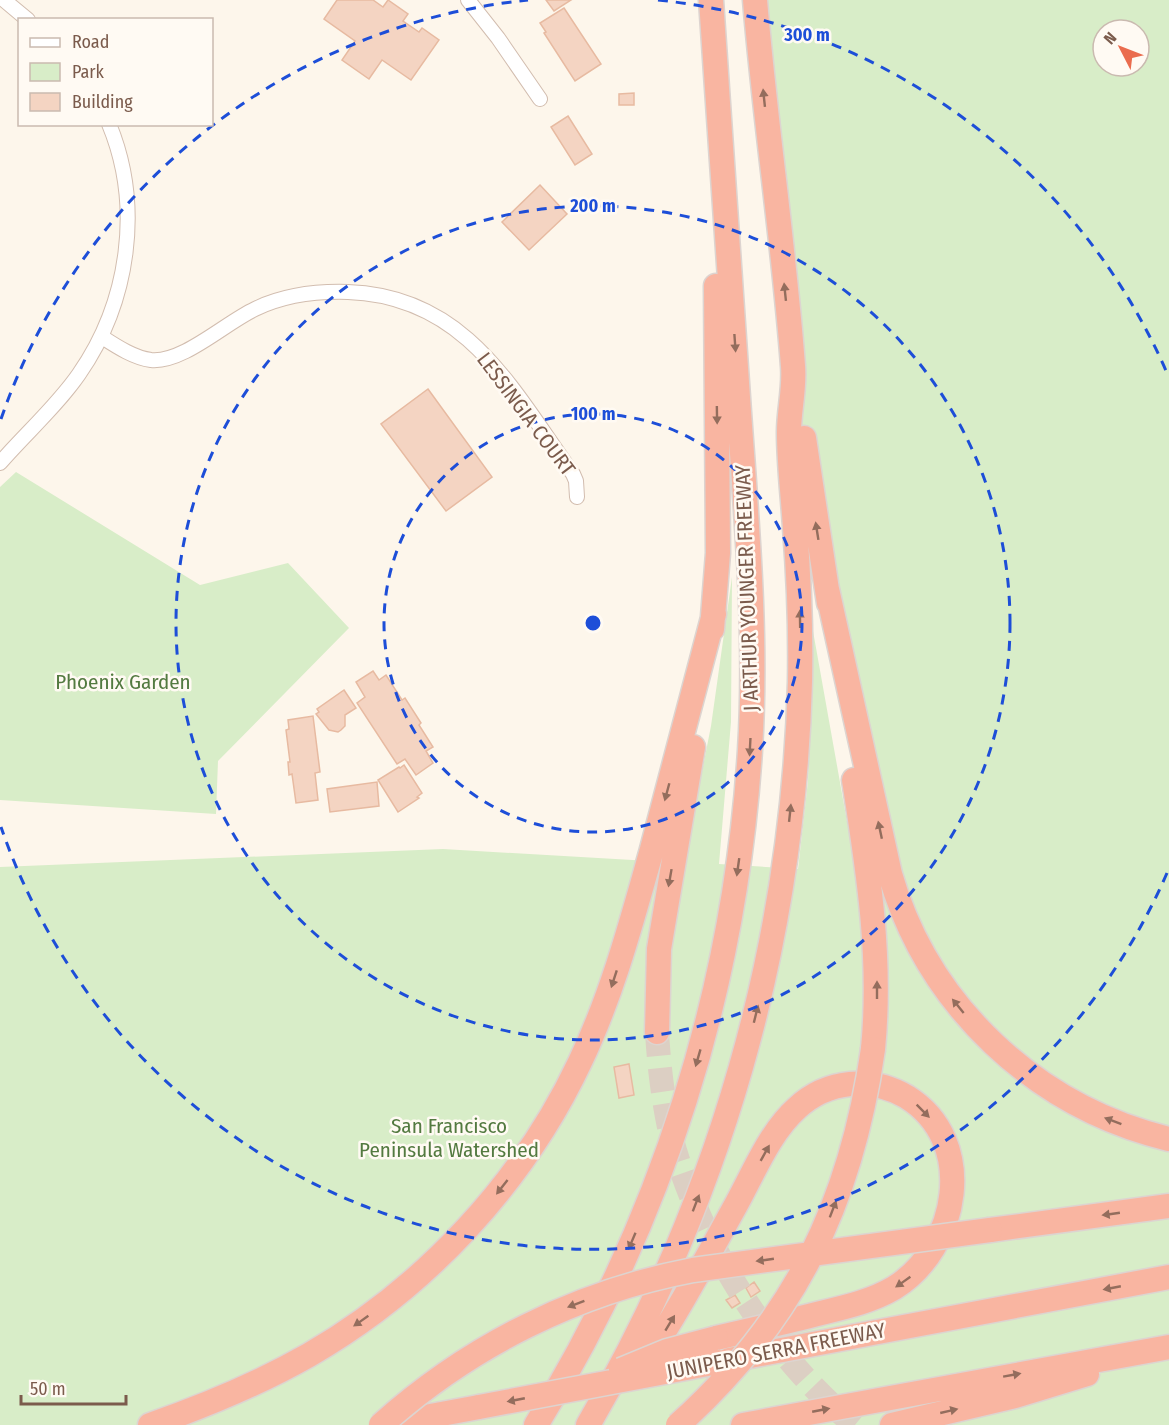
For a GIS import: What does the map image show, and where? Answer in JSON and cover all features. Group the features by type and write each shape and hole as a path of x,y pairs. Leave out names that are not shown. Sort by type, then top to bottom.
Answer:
{"highway":[{"name":"J ARTHUR YOUNGER FREEWAY","path":"536,1425 574,1361 607,1297 665,1160 688,1093 709,1016 723,958 738,868 750,749 753,628 711,0"},
{"path":"678,1425 717,1388 757,1341 793,1291 811,1258 830,1216 854,1147 873,1049 877,992 874,919 794,371 755,0"},
{"path":"657,1032 658,949 705,681 714,614 719,522 716,294 711,147 719,117"},
{"path":"588,1425 650,1310 702,1189 743,1064 768,956 784,863 799,710 799,594 789,432 794,371"},
{"path":"827,589 890,874 906,920 935,975 953,1001 986,1038 1010,1060 1041,1083 1095,1114 1169,1138"},
{"path":"150,1425 216,1401 254,1384 310,1354 362,1320 444,1251 488,1204 527,1154 560,1101 580,1063 612,984 643,881 714,614"},
{"path":"579,1388 667,1351 864,1301 893,1288 918,1269 937,1245 946,1225 951,1205 951,1167 944,1141 935,1125 918,1106 903,1095 884,1087 855,1084 827,1089 797,1107 773,1138 682,1303 604,1425"},
{"path":"382,1425 442,1376 496,1342 553,1313 652,1279 703,1269 1169,1206"},
{"name":"JUNIPERO SERRA FREEWAY","path":"382,1425 1169,1277"},
{"path":"742,1425 1169,1348"},
{"path":"892,1425 1015,1396 1169,1348"}],"street":[{"path":"4,0 26,18"},
{"path":"468,0 503,44 540,99"},
{"path":"0,463 78,376 102,338 120,285 127,240 128,215 122,168 110,126"},
{"name":"LESSINGIA COURT","path":"102,338 137,356 150,360 165,360 190,349 255,309 293,295 357,292 414,304 457,329 497,369 573,474 578,497"}],"green space":[{"name":"San Francisco Peninsula Watershed","path":"756,0 1169,0 1169,1425 0,1425 0,867 443,849 684,863 711,726 732,577 731,722 719,864 798,869 808,781 813,631 856,872 890,874 803,433 793,371"},
{"name":"Phoenix Garden","path":"16,472 200,585 288,563 349,628 218,761 216,814 0,800 0,487"}],"building":[{"path":"337,0 373,0 383,7 388,0 408,14 403,21 419,32 422,28 439,40 411,80 382,60 369,79 342,60 355,41 324,19"},
{"path":"546,0 571,0 554,11"},
{"path":"564,8 601,64 575,81 540,23"},
{"path":"634,93 634,105 619,105 619,94"},
{"path":"568,116 592,154 575,165 551,127"},
{"path":"540,185 567,214 529,250 502,222"},
{"path":"428,389 492,477 446,511 381,424"},
{"path":"373,671 379,680 386,675 402,700 405,698 433,747 426,751 433,763 416,775 405,759 397,764 357,703 365,697 356,682"},
{"path":"344,690 356,708 345,715 345,726 341,730 338,732 329,730 316,714 319,712 317,709"},
{"path":"313,716 320,772 315,773 318,800 296,803 292,774 289,775 288,762 290,762 286,730 289,729 288,720"},
{"path":"404,765 422,793 417,797 419,798 398,812 378,780"},
{"path":"377,782 379,806 330,812 327,789"},
{"path":"629,1064 634,1095 619,1098 614,1067"},
{"path":"754,1282 760,1291 751,1297 746,1288"},
{"path":"735,1295 740,1303 732,1308 726,1300"}],"tunnel":[{"path":"657,1032 670,1132 698,1213 718,1253 740,1292 766,1330 794,1365 855,1425"}]}
